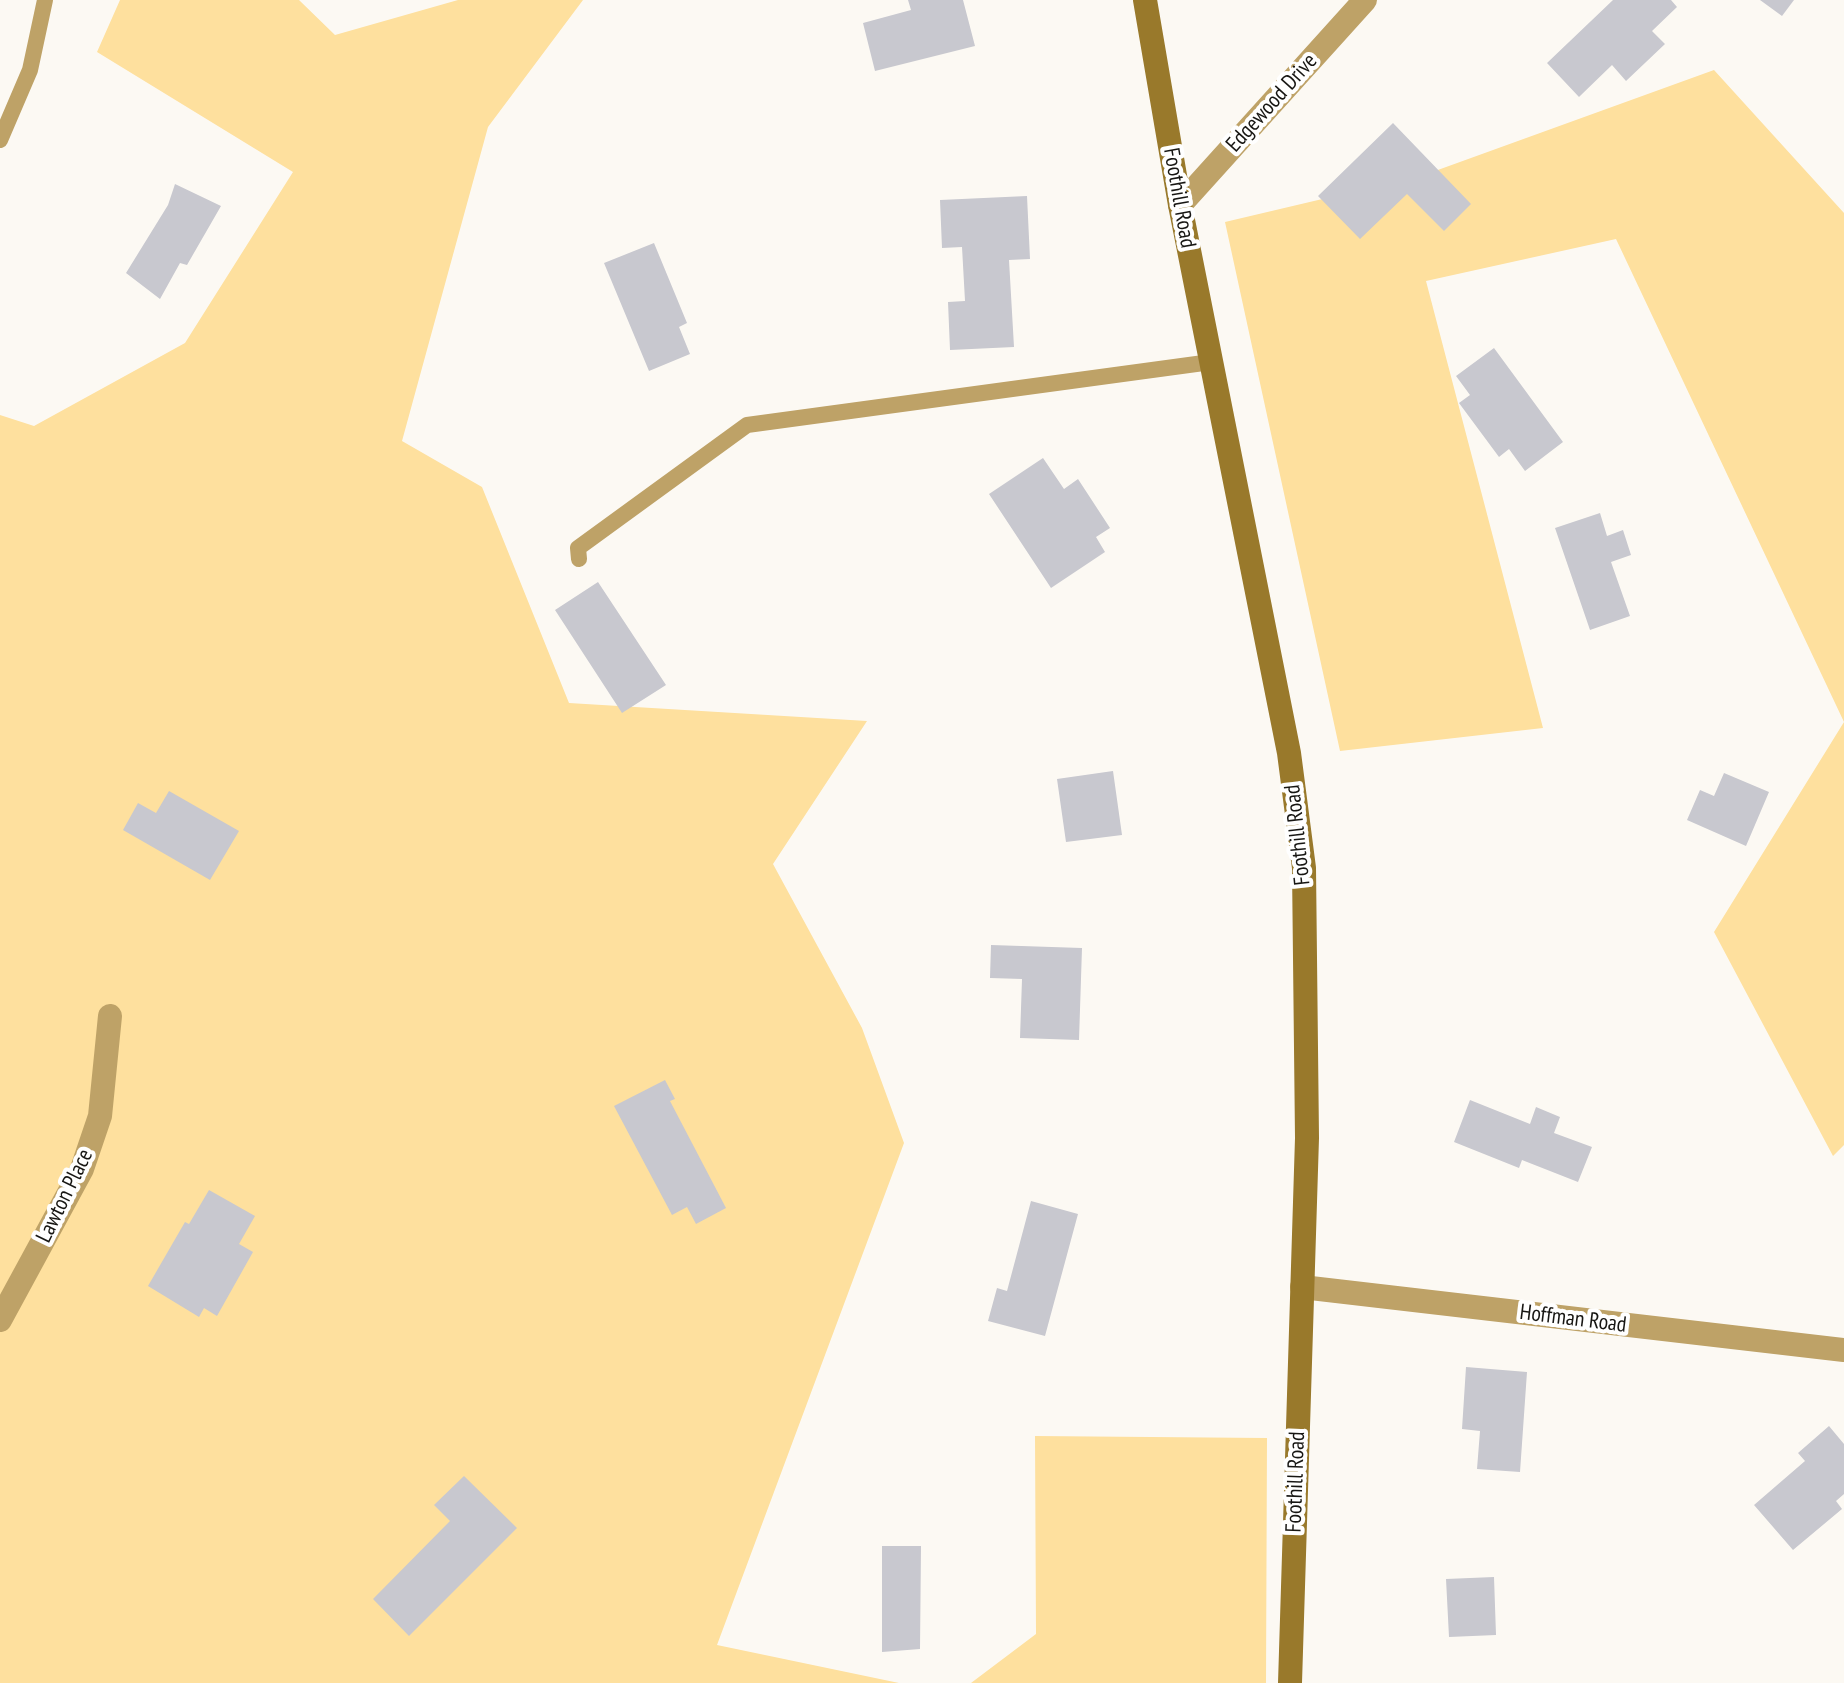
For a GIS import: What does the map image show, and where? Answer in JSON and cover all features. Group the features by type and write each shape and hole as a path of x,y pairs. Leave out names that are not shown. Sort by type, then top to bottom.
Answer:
{"street":[{"name":"Foothill Road","path":"1145,0 1180,205 1289,753 1304,868 1307,1138 1290,1683"},
{"name":"Edgewood Drive","path":"1180,205 1365,0"},
{"name":"Lawton Place","path":"0,1320 82,1169 100,1116 110,1016"},
{"name":"Hoffman Road","path":"1302,1287 1844,1350"}],"lane":[{"path":"0,140 30,70 45,0"},
{"path":"579,559 578,548 747,425 1211,362"}],"shaded area":[{"path":"120,0 299,0 335,35 458,0 583,0 488,127 402,441 482,487 569,703 867,721 773,864 862,1028 904,1143 717,1645 899,1683 0,1683 0,415 34,426 185,343 293,172 97,52"},
{"path":"1714,70 1844,213 1844,722 1616,239 1426,281 1543,728 1340,751 1225,222 1424,175"},
{"path":"1844,722 1844,1145 1833,1156 1714,932"},
{"path":"1035,1436 1267,1438 1266,1683 971,1683 1036,1634"}],"building":[{"path":"908,0 963,0 975,46 875,71 863,23 911,10"},
{"path":"1613,0 1671,0 1677,7 1652,31 1665,44 1626,81 1612,65 1579,97 1547,63"},
{"path":"1760,0 1794,0 1782,16"},
{"path":"1393,123 1471,204 1444,231 1407,194 1360,239 1318,196"},
{"path":"175,184 221,206 187,265 180,263 160,299 126,273 168,205"},
{"path":"1027,196 1030,259 1009,260 1014,347 950,350 948,302 965,301 962,247 942,248 940,200"},
{"path":"654,243 687,323 679,327 690,354 649,371 604,263"},
{"path":"1494,348 1563,442 1525,471 1509,449 1499,457 1459,403 1470,395 1456,376"},
{"path":"1043,458 1064,489 1078,479 1110,528 1096,537 1105,552 1051,588 989,494"},
{"path":"1600,513 1607,536 1623,530 1631,555 1611,562 1630,616 1590,630 1555,528"},
{"path":"598,582 666,685 622,713 555,610"},
{"path":"1113,771 1122,835 1066,842 1057,779"},
{"path":"1724,773 1769,792 1746,846 1687,820 1700,790 1714,796"},
{"path":"169,791 239,831 210,880 123,830 138,803 156,813"},
{"path":"991,945 1082,948 1079,1040 1020,1038 1022,979 990,978"},
{"path":"665,1080 675,1099 670,1101 726,1208 696,1224 687,1207 672,1215 614,1106"},
{"path":"1470,1100 1530,1124 1536,1107 1560,1117 1554,1133 1592,1147 1578,1182 1522,1160 1519,1168 1454,1142"},
{"path":"209,1190 255,1216 239,1244 253,1252 217,1316 204,1308 199,1317 148,1286 185,1222 189,1224"},
{"path":"1031,1201 1078,1214 1045,1336 988,1321 997,1288 1007,1291"},
{"path":"1466,1367 1527,1372 1520,1472 1477,1469 1480,1431 1462,1429"},
{"path":"1829,1426 1844,1444 1844,1494 1836,1501 1842,1509 1793,1550 1754,1505 1805,1461 1798,1453"},
{"path":"464,1476 517,1528 409,1636 373,1599 450,1521 434,1505"},
{"path":"882,1546 921,1546 920,1649 882,1652"},
{"path":"1494,1577 1496,1635 1449,1637 1446,1579"}]}
